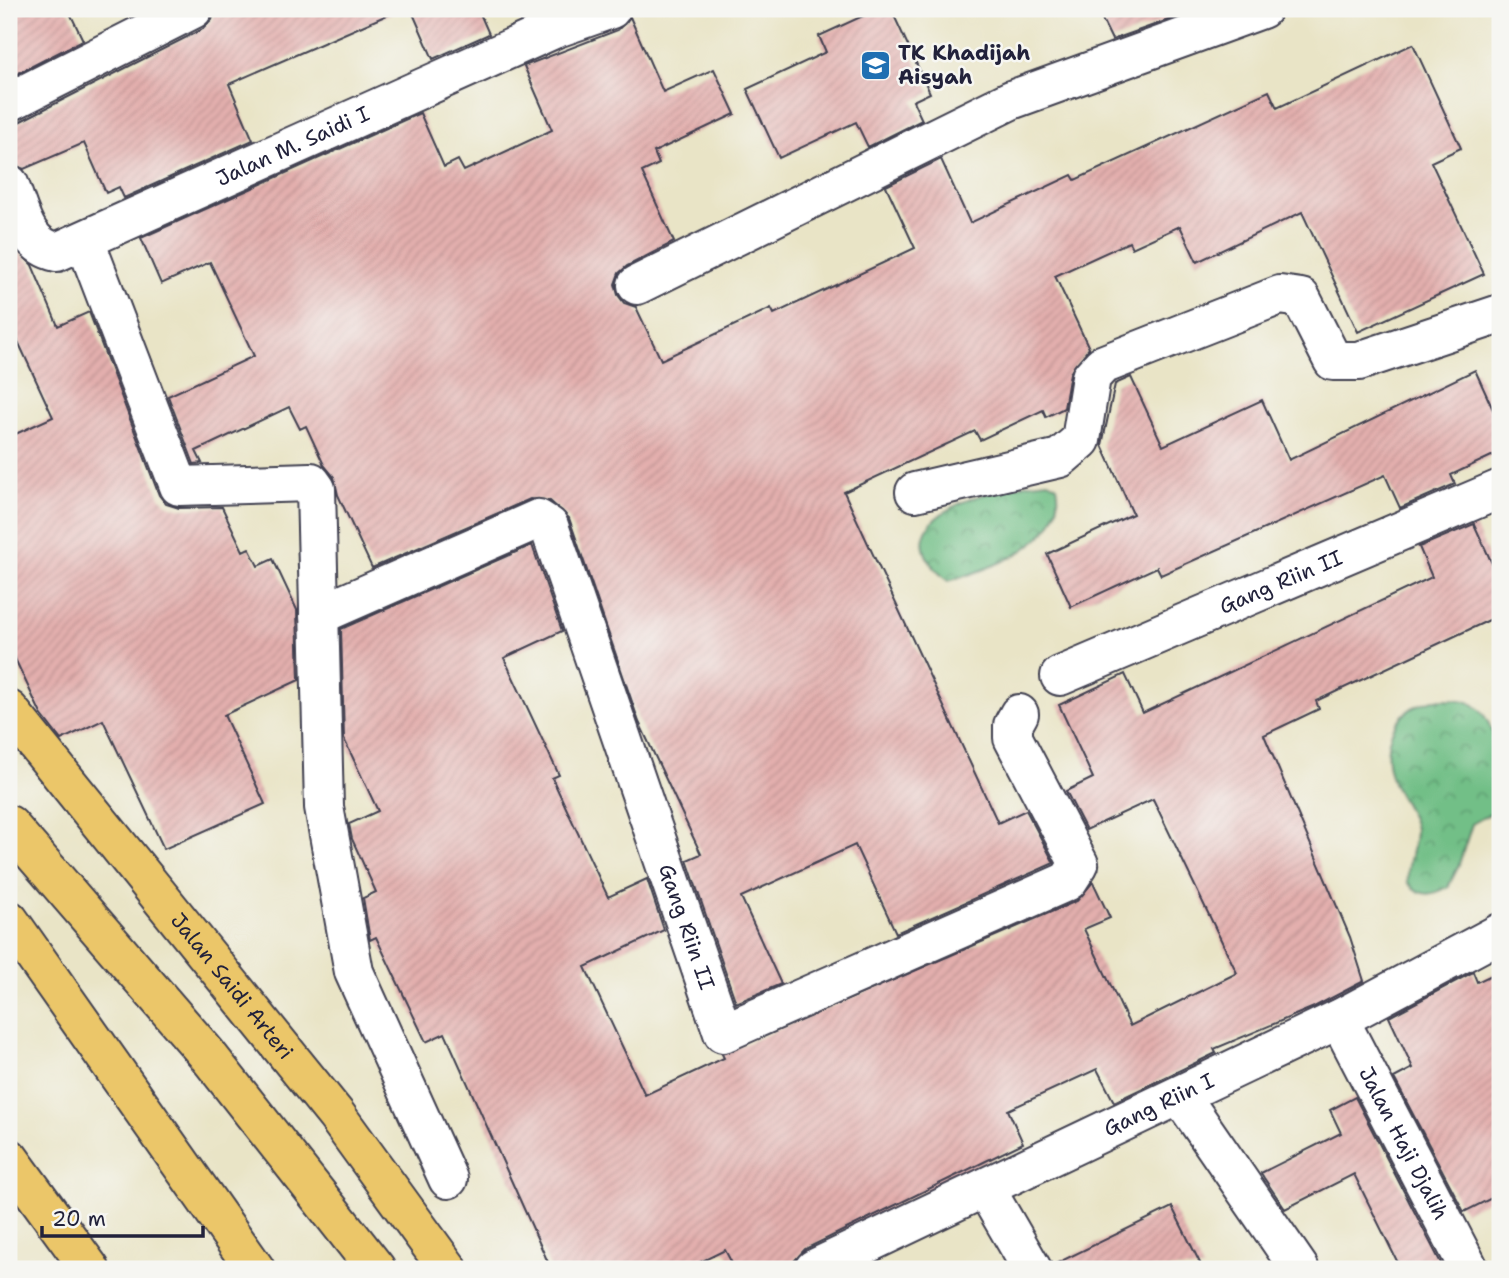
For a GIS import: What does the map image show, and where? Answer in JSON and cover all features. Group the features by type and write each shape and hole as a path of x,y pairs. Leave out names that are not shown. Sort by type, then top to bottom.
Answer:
{"main road":[{"name":"Jalan Saidi Arteri","path":"9,710 336,1115 448,1269"},
{"path":"9,825 205,1053 376,1269"},
{"path":"9,920 255,1269"},
{"path":"9,1158 90,1269"}],"street":[{"path":"9,102 193,9"},
{"name":"Jalan M. Saidi I","path":"9,184 31,239 44,250 57,252 272,154 550,19 611,9"},
{"path":"637,285 1011,100 1262,9"},
{"path":"86,241 179,486 310,482 316,489 324,807 354,972 448,1179"},
{"path":"915,492 1060,458 1081,440 1091,377 1102,365 1280,295 1301,298 1333,361 1359,361 1500,314"},
{"name":"Gang Riin II","path":"1060,676 1500,489"},
{"name":"Gang Riin II","path":"319,615 538,519 544,520 723,1033 1068,881 1080,864 1013,738 1013,725 1019,714"},
{"name":"Gang Riin I","path":"814,1269 1339,1019 1500,933"},
{"name":"Jalan Haji Djalih","path":"1339,1019 1469,1269"},
{"path":"1180,1095 1299,1268"},
{"path":"985,1188 1032,1269"}],"green space":[{"path":"1048,481 1057,486 1057,506 1051,523 1039,538 1023,550 1004,561 948,581 928,558 924,539 933,522 951,508 1001,489"},
{"path":"1443,699 1468,702 1484,715 1498,756 1498,787 1493,812 1472,824 1458,867 1448,887 1427,894 1417,891 1408,883 1415,830 1389,769 1389,740 1394,727 1413,708"}],"building":[{"path":"9,9 68,9 83,40 9,78"},
{"path":"215,9 401,9 229,84 253,140 124,198 119,187 106,193 84,143 24,169 9,163 9,124 19,122 203,29 212,20"},
{"path":"411,9 478,9 489,34 433,59"},
{"path":"878,9 891,9 930,93 913,101 922,120 868,147 856,122 779,158 747,89 826,52 819,36"},
{"path":"1097,9 1199,9 1112,40"},
{"path":"630,17 663,92 714,69 735,114 654,152 659,164 642,172 674,242 627,266 619,273 615,284 624,303 636,307 661,360 771,308 774,314 915,248 886,186 941,159 970,223 1072,175 1075,180 1269,91 1277,108 1413,44 1461,148 1431,162 1484,274 1358,332 1302,212 1197,262 1180,226 1132,248 1129,242 1055,276 1089,348 1070,373 1064,408 1046,417 1043,410 980,440 975,431 844,492 998,823 1026,810 1054,863 896,933 855,845 741,897 781,984 736,1003 687,860 701,854 639,722 569,518 550,501 530,499 372,568 338,495 334,477 324,465 306,426 300,429 289,407 196,451 202,463 194,464 168,396 254,356 210,262 161,284 141,238 420,113 444,167 458,160 464,171 552,130 524,66 618,30"},
{"path":"9,241 32,265 58,326 89,312 159,495 166,504 179,508 222,507 243,551 249,548 258,566 273,559 297,610 299,680 224,715 265,804 164,849 103,720 61,740 41,714 9,646 9,437 53,417 9,322"},
{"path":"1475,370 1500,425 1500,452 1451,475 1455,484 1400,508 1385,475 1161,575 1157,567 1071,607 1047,554 1133,514 1102,445 1115,384 1131,377 1163,446 1262,400 1289,460"},
{"path":"1474,524 1500,581 1500,615 1316,701 1319,709 1264,735 1350,937 1364,981 1314,1007 1214,1049 1216,1053 1114,1102 1097,1069 1008,1110 1023,1143 805,1249 787,1269 735,1269 725,1250 686,1269 551,1269 445,1033 426,1042 376,937 370,940 363,898 376,892 352,839 349,824 378,811 344,739 341,629 532,545 562,631 504,658 559,775 552,778 608,897 647,879 664,930 585,967 645,1095 724,1058 722,1054 1077,901 1093,882 1110,918 1084,929 1130,1026 1237,973 1153,799 1086,830 1066,791 1093,778 1059,705 1125,674 1143,713 1432,577 1419,547"},
{"path":"1500,971 1500,1194 1464,1212 1394,1078 1413,1068 1389,1017 1473,972 1477,982"},
{"path":"1355,1097 1444,1269 1401,1269 1354,1174 1285,1209 1261,1173 1341,1133 1330,1110"},
{"path":"1172,1207 1203,1269 1054,1269 1053,1265"}],"place":[{"name":"TK Khadijah Aisyah","path":"875,65"}]}
